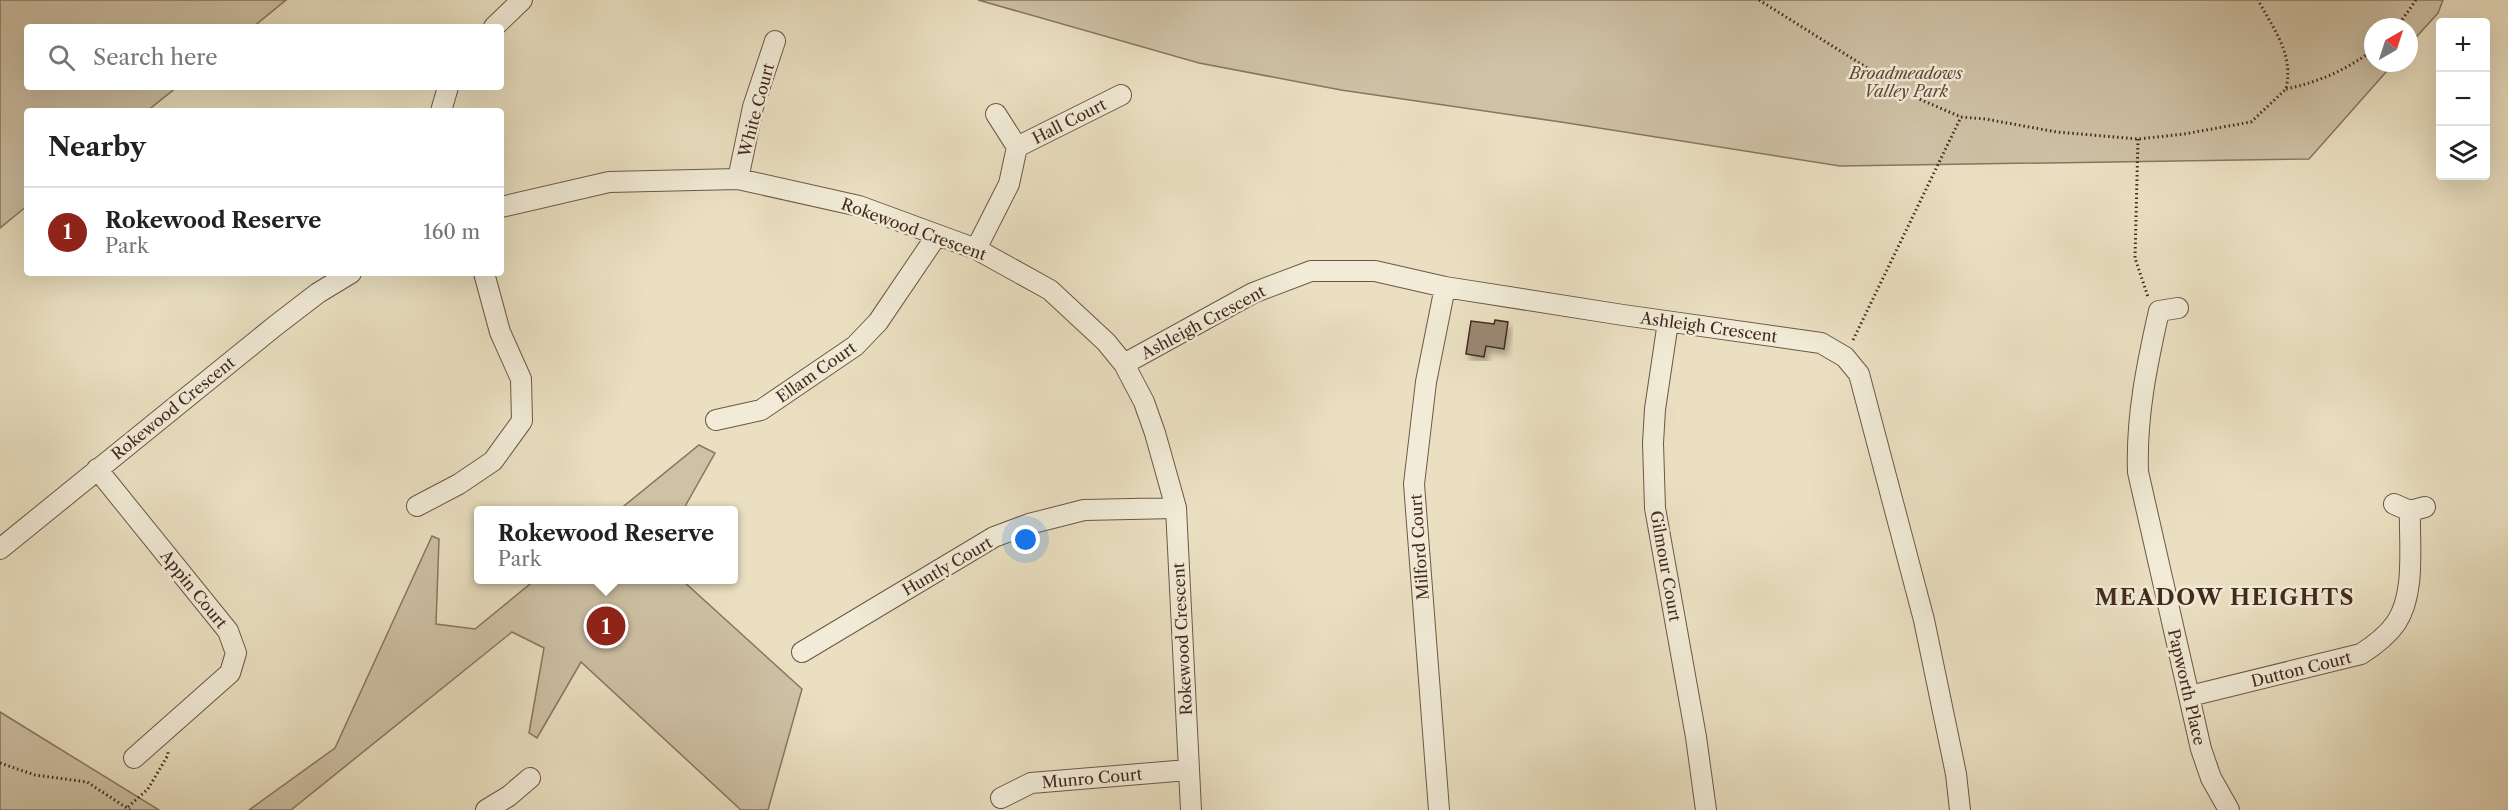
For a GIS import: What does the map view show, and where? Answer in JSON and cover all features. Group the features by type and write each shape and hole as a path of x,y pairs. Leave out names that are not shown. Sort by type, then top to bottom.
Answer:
{"street":[{"path":"497,24 522,0"},
{"name":"White Court","path":"738,179 753,107 775,41"},
{"path":"442,108 447,90"},
{"name":"Hall Court","path":"1017,147 1121,95"},
{"name":"Hall Court","path":"976,249 1009,184 1017,147 996,114"},
{"name":"Rokewood Crescent","path":"504,206 609,182 738,179 859,206 976,249 1050,290 1106,342 1124,363 1151,423 1176,508 1191,810"},
{"name":"Ellam Court","path":"716,420 761,410 855,346 878,322 937,235"},
{"name":"Ashleigh Crescent","path":"1124,363 1253,293 1311,271 1375,271 1445,287 1821,343 1845,357"},
{"name":"Rokewood Crescent","path":"0,549 318,292 346,276"},
{"path":"417,506 459,484 493,461 522,421 520,379 500,332 485,276"},
{"name":"Milford Court","path":"1439,810 1414,483 1426,382 1445,287"},
{"name":"Papworth Place","path":"2162,306 2148,361 2137,434 2138,472 2201,749 2211,778 2229,810"},
{"name":"Gilmour Court","path":"1668,322 1655,409 1653,443 1655,508 1696,737 1706,810"},
{"path":"1845,357 1858,374 1924,620 1956,774 1960,810"},
{"name":"Appin Court","path":"97,469 228,631 236,653 230,673 134,758"},
{"name":"Dutton Court","path":"2190,696 2361,654 2383,639 2397,622 2406,602 2410,507"},
{"name":"Huntly Court","path":"802,652 994,537 1020,527 1084,510 1176,508"},
{"name":"Munro Court","path":"1001,798 1031,783 1188,770"},
{"path":"486,810 509,796 530,778"}],"path":[{"path":"1759,0 1912,96 1960,117 1985,119 2057,132 2138,139 2184,134 2251,122 2286,89 2312,84 2348,68 2364,56"},
{"path":"2258,0 2284,46 2288,60 2286,89"},
{"path":"2403,18 2416,0"},
{"path":"1845,357 1960,117"},
{"path":"2138,139 2135,258 2162,306"},
{"path":"0,763 35,775 87,782 129,809 148,789 168,755 163,732"}],"green space":[{"path":"0,0 286,0 257,24 24,24 24,90 173,90 151,108 24,108 24,208 0,228"},
{"name":"Broadmeadows Valley Park","path":"978,0 2443,0 2438,13 2418,35 2418,18 2364,18 2364,72 2386,72 2309,159 1840,166 1341,90 1199,63"},
{"path":"699,445 715,453 685,506 624,506"},
{"path":"432,536 439,539 436,624 475,629 530,584 686,584 802,689 768,810 741,810 581,662 537,738 529,733 544,648 512,632 291,810 249,810 335,748"},
{"path":"0,712 159,810 0,810"}],"building":[{"path":"1495,320 1508,322 1504,349 1486,346 1484,357 1466,354 1471,321 1494,324"}],"place":[{"name":"Rokewood Reserve","path":"606,626"}],"district":[{"name":"MEADOW HEIGHTS","path":"2225,597"}]}
